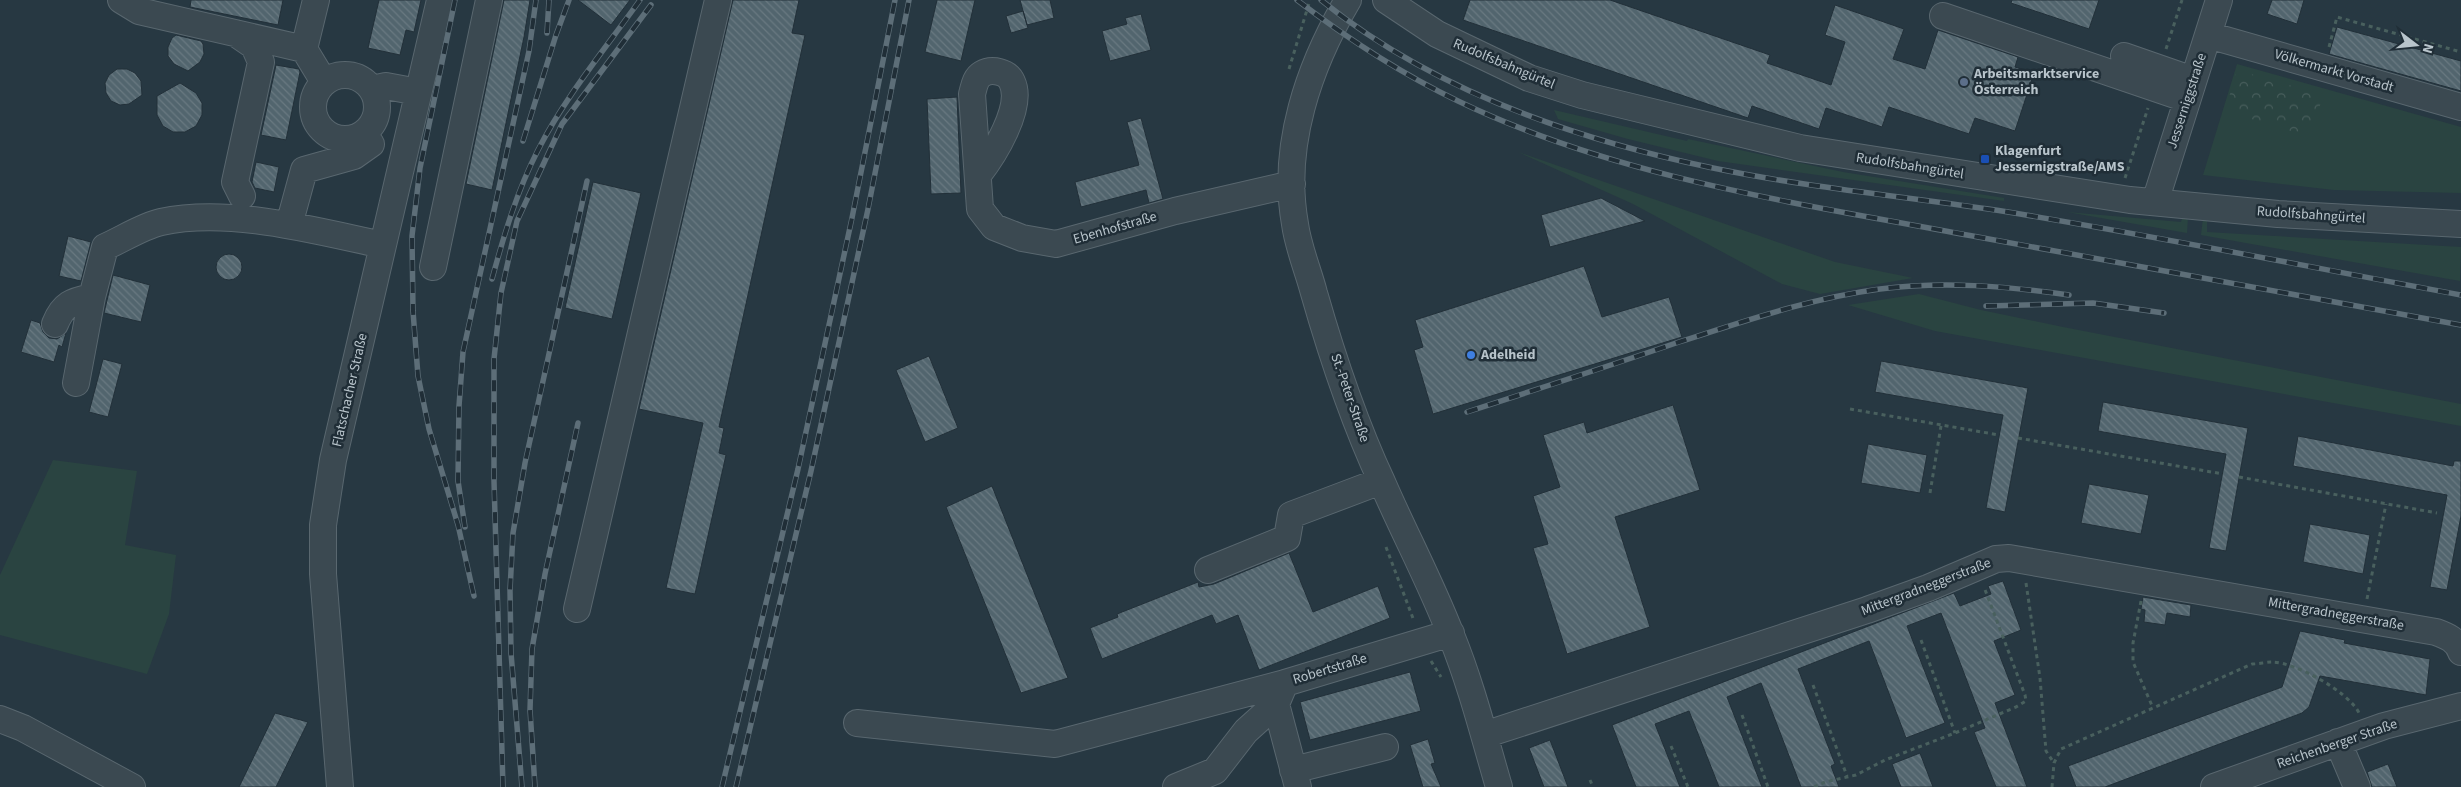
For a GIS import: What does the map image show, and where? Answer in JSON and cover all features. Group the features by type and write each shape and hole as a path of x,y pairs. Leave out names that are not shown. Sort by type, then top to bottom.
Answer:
{"street":[{"path":"121,0 139,12 304,48"},
{"path":"316,0 304,48 324,82"},
{"name":"Flatschacher Straße","path":"340,787 323,574 323,525 334,460 440,0"},
{"path":"433,267 489,0"},
{"path":"578,609 718,0"},
{"name":"St.-Peter-Straße","path":"1348,0 1329,31 1311,74 1298,118 1292,184 1294,224 1318,304 1368,450 1451,633 1466,674 1499,787"},
{"name":"Rudolfsbahngürtel","path":"1386,0 1437,34 1478,56 1529,78 1582,95 1800,148 2010,183 2155,202 2288,214 2461,224"},
{"name":"Jesserniggstraße","path":"2155,202 2219,0"},
{"path":"1943,16 2190,89"},
{"path":"234,33 254,46 261,62 235,182 242,196"},
{"name":"Völkermarkt Vorstadt","path":"2208,35 2461,107"},
{"path":"2124,56 2190,89"},
{"path":"289,225 304,170 354,156 366,139 374,120 376,99 372,89 365,81 344,75 324,82 314,100 316,121 322,130 336,137 366,139 405,151"},
{"path":"372,89 386,86 418,92"},
{"name":"Ebenhofstraße","path":"978,175 980,209 994,227 1022,238 1056,244 1175,212 1292,184"},
{"path":"76,383 92,297 105,247 160,222 208,218 289,225 383,245"},
{"path":"55,324 59,314 72,301 92,297"},
{"path":"1208,570 1288,538 1291,515 1381,481"},
{"name":"Mittergradneggerstraße","path":"1484,735 1867,610 1928,588 1996,560 2022,558 2436,632 2450,637 2459,646 2461,652"},
{"name":"Robertstraße","path":"857,723 1056,744 1280,694 1451,633"},
{"path":"1280,694 1296,778 1385,747"},
{"path":"1176,787 1215,771 1246,730 1280,694"},
{"name":"Reichenberger Straße","path":"2214,787 2366,732 2461,706"},
{"path":"0,718 23,728 132,787"},
{"path":"2338,742 2357,787"}],"path":[{"path":"2323,68 2337,17 2461,52"},
{"path":"1850,409 1999,435"},
{"path":"1930,493 1940,426"},
{"path":"2018,438 2223,474"},
{"path":"2239,478 2437,513"},
{"path":"2364,619 2386,504"},
{"path":"2022,558 2040,678 2046,752 2054,763"},
{"path":"1814,787 1847,776 1856,775 1885,760 1955,733 2026,701 1977,568"},
{"path":"2144,580 2133,643 2133,662 2153,708"},
{"path":"1921,640 1955,733"},
{"path":"2052,787 2054,763 2061,749 2252,664 2274,662 2304,671 2333,687 2358,710 2366,732"},
{"path":"1813,685 1847,776"},
{"path":"1742,715 1768,787"},
{"path":"1671,746 1688,787"},
{"path":"1590,780 1593,787"}],"green space":[{"path":"2237,64 2461,127 2461,193 2334,190 2203,175"},
{"path":"2237,70 2323,95 2311,137 2225,111"},
{"path":"1554,110 1687,141 1688,139 1843,172 2004,198 2004,201 1718,161 1628,139 1558,119"},
{"path":"1518,152 1835,262 1913,278 1820,294 1782,284 1633,204"},
{"path":"2067,212 2181,222 2183,215 2188,216 2187,233"},
{"path":"2203,218 2207,218 2207,232 2461,247 2460,281 2201,235"},
{"path":"1919,294 1981,310 2063,327 2461,404 2461,426 1935,331 1848,305"},
{"path":"53,460 137,471 125,545 176,555 169,614 147,674 0,635 0,575"}],"building":[{"path":"191,0 283,0 278,25 190,7"},
{"path":"379,0 421,0 414,32 406,30 400,55 368,48"},
{"path":"504,0 530,0 492,190 466,184"},
{"path":"578,0 630,0 611,25"},
{"path":"733,0 799,0 792,33 805,35 719,427 724,428 719,453 726,455 695,594 666,588 703,423 639,409"},
{"path":"937,0 975,0 961,61 925,52"},
{"path":"1020,0 1050,0 1054,18 1027,25"},
{"path":"1470,0 1610,0 1770,55 1767,63 1831,85 1845,42 1825,35 1835,5 1904,29 1893,59 1925,69 1938,30 2018,57 2015,67 2034,73 2015,131 1975,118 1969,134 1889,107 1882,127 1826,108 1819,129 1752,106 1748,118 1463,20"},
{"path":"2012,0 2099,0 2089,29 2011,3"},
{"path":"2272,0 2304,0 2297,24 2267,14"},
{"path":"1023,11 1028,28 1011,33 1006,16"},
{"path":"1141,14 1151,50 1110,61 1102,31 1127,24 1125,18"},
{"path":"2337,27 2461,61 2461,91 2329,54"},
{"path":"176,35 201,41 203,44 204,54 200,62 188,71 174,64 168,56 168,47 172,38"},
{"path":"276,65 299,69 300,72 286,140 261,135"},
{"path":"117,69 127,69 135,73 141,81 142,95 129,104 120,105 111,101 106,93 105,83 109,75"},
{"path":"180,83 196,93 202,103 202,115 196,126 185,132 173,132 163,126 157,115 157,96"},
{"path":"957,97 961,193 931,194 927,99"},
{"path":"1141,118 1163,199 1149,203 1146,190 1081,207 1075,182 1139,165 1127,122"},
{"path":"256,162 279,167 274,192 255,188 252,182"},
{"path":"593,182 641,193 612,319 565,308"},
{"path":"1601,198 1645,221 1550,247 1541,215"},
{"path":"68,236 91,242 81,281 59,276"},
{"path":"229,254 238,258 242,267 238,276 229,280 220,276 216,267 220,258"},
{"path":"1584,266 1602,317 1669,297 1682,337 1433,414 1414,350 1423,347 1415,320"},
{"path":"113,275 150,285 141,322 104,313"},
{"path":"31,320 40,323 43,332 49,338 57,339 66,333 62,347 59,345 54,362 21,352"},
{"path":"929,356 958,428 925,442 896,370"},
{"path":"103,359 122,364 108,417 89,412"},
{"path":"1881,361 2028,388 2005,512 1986,508 2003,415 1875,392"},
{"path":"2103,402 2248,428 2226,551 2209,548 2226,454 2098,431"},
{"path":"1673,405 1700,490 1615,517 1650,627 1567,654 1533,548 1548,544 1533,496 1560,487 1543,435 1584,422 1587,433"},
{"path":"2298,436 2453,466 2454,461 2461,461 2461,516 2447,590 2430,587 2447,495 2293,466"},
{"path":"1868,444 1927,455 1920,493 1861,483"},
{"path":"2089,484 2149,495 2141,534 2081,523"},
{"path":"992,486 1068,678 1021,693 946,507"},
{"path":"2310,524 2370,535 2363,574 2303,562"},
{"path":"1289,553 1313,612 1378,586 1390,618 1259,670 1238,615 1216,624 1212,615 1102,659 1090,628 1118,617 1117,614 1198,582 1199,587 1214,584"},
{"path":"2003,581 2021,630 1994,641 2015,695 1995,703 2027,787 1996,787 1974,732 1985,728 1941,613 1907,626 1945,723 1906,738 1869,641 1798,669 1835,764 1831,766 1839,787 1801,787 1761,683 1727,697 1762,787 1719,787 1689,711 1655,724 1680,787 1636,787 1612,725 1954,593 1960,606 1991,594 1988,586"},
{"path":"2143,597 2191,605 2190,617 2167,613 2165,625 2144,622 2145,610 2141,609"},
{"path":"2300,631 2345,640 2344,643 2430,659 2426,695 2320,676 2309,707 2302,713 2105,787 2076,787 2068,766 2282,687"},
{"path":"1410,672 1421,711 1310,740 1300,702"},
{"path":"275,713 308,722 276,787 239,787"},
{"path":"1428,739 1435,763 1431,764 1441,787 1423,787 1410,745"},
{"path":"1550,740 1568,787 1544,787 1529,748"},
{"path":"1920,753 1933,787 1901,787 1892,764"},
{"path":"2388,764 2397,787 2372,787 2367,772"}],"railway":[{"path":"455,0 420,168 412,236 413,311 418,376 429,429 458,525 474,596"},
{"path":"465,527 458,481 459,406 463,352 529,51 536,0"},
{"path":"547,33 549,0"},
{"path":"523,141 556,35 569,0"},
{"path":"492,279 517,197 538,150 560,111 640,0"},
{"path":"722,787 798,469 852,218 895,0"},
{"path":"736,787 811,471 868,209 909,0"},
{"path":"1297,0 1375,55 1458,101 1520,128 1583,151 1648,170 1713,186 1846,213 2461,325"},
{"path":"1321,0 1364,32 1409,60 1457,85 1506,107 1557,126 1661,156 1713,168 1786,181 2008,212 2461,295"},
{"path":"503,787 494,481 494,359 501,293 517,221 562,124 651,5"},
{"path":"522,787 511,653 510,590 513,533 525,463 587,181"},
{"path":"1467,412 1753,318 1803,304 1854,293 1927,285 1951,285 2022,289 2069,295"},
{"path":"1986,306 2093,303 2164,313"},
{"path":"535,787 530,710 532,649 545,574 578,423"}],"place":[{"name":"Arbeitsmarktservice Österreich","path":"1964,82"},
{"name":"Klagenfurt Jessernigstraße/AMS","path":"1985,159"},
{"name":"Adelheid","path":"1471,355"}]}
